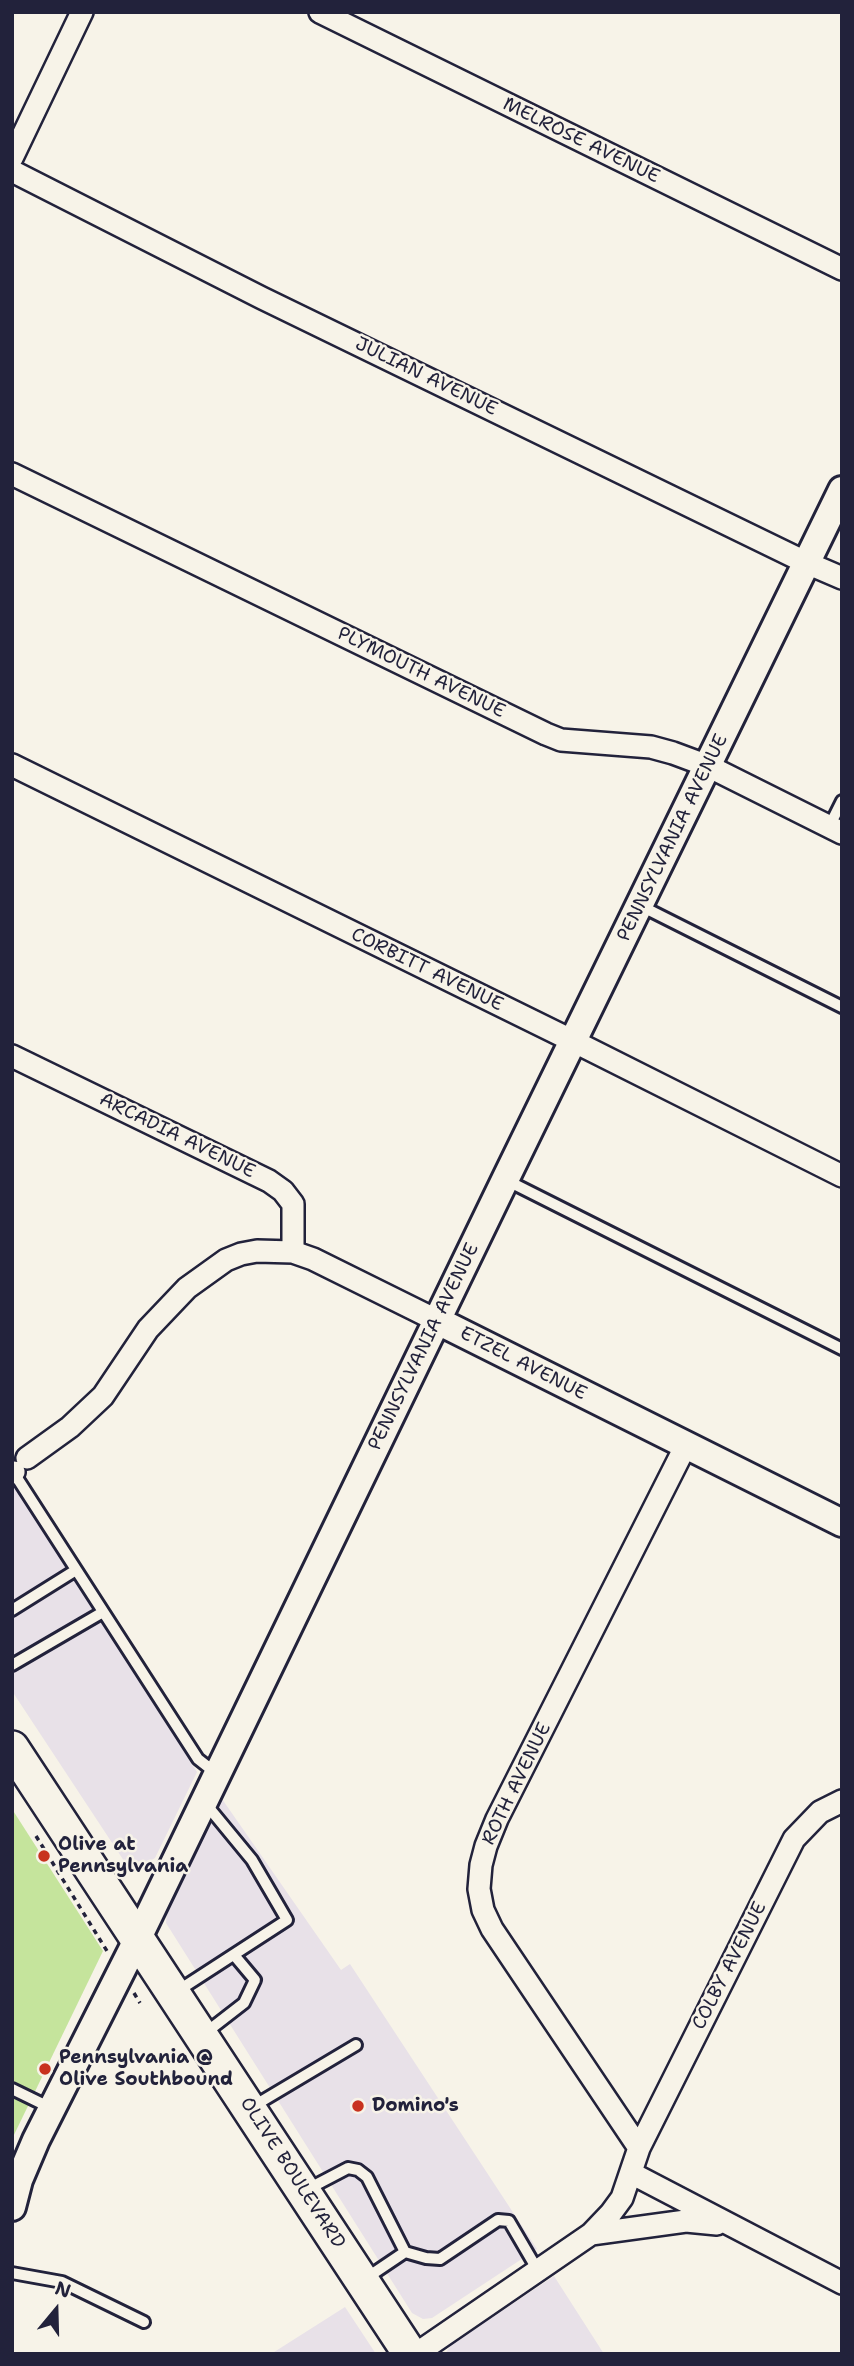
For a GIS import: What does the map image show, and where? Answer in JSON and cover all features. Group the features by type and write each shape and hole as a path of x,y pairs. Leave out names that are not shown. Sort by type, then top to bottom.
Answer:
{"main road":[{"name":"OLIVE BOULEVARD","path":"12,1748 410,2354"}],"street":[{"path":"12,159 82,12"},
{"name":"MELROSE AVENUE","path":"320,12 842,269"},
{"name":"JULIAN AVENUE","path":"12,172 262,298 842,578"},
{"name":"PLYMOUTH AVENUE","path":"12,474 545,734 561,740 651,747 673,753 708,766 836,830"},
{"name":"PENNSYLVANIA AVENUE","path":"12,2207 19,2180 51,2108 138,1938 436,1320 842,490"},
{"name":"CORBITT AVENUE","path":"12,765 573,1041 842,1177"},
{"name":"ARCADIA AVENUE","path":"12,1056 284,1191 293,1204 293,1252"},
{"name":"ETZEL AVENUE","path":"16,1468 70,1427 103,1396 148,1329 177,1298 207,1272 241,1254 257,1251 293,1252 313,1259 842,1523"},
{"name":"ROTH AVENUE","path":"639,2148 492,1929 479,1889 481,1865 497,1819 686,1446"},
{"name":"COLBY AVENUE","path":"591,2234 622,2198 639,2148 794,1839 820,1812 842,1801"},
{"path":"631,2174 842,2283"},
{"path":"416,2354 591,2234 686,2221 728,2225"}],"lane":[{"path":"836,830 842,801"},
{"path":"639,905 842,1007"},
{"path":"505,1180 842,1349"},
{"path":"16,1468 76,1570 198,1759 217,1774"},
{"path":"12,1610 76,1570"},
{"path":"12,1665 103,1612"},
{"path":"174,1993 287,1920 252,1860 210,1809 202,1806"},
{"path":"202,2036 244,2003 255,1980 234,1955"},
{"path":"250,2109 356,2045"},
{"path":"12,2089 51,2108"},
{"path":"304,2192 348,2168 358,2170 367,2177 405,2252 440,2259 498,2220 509,2221 537,2269"},
{"path":"362,2280 405,2252"},
{"path":"12,2273 62,2282 144,2322"}],"path":[{"path":"34,1833 140,2003"}],"shaded area":[{"path":"14,1485 197,1772 155,1858 137,1868 126,1864 12,1691"},
{"path":"222,1799 341,1970 350,1964 537,2249 432,2318 423,2319 412,2313 166,1923 167,1911"},
{"path":"554,2276 604,2354 445,2354 451,2345"},
{"path":"345,2307 376,2354 271,2354"}],"green space":[{"path":"12,1809 103,1951 12,2139"}],"place":[{"name":"Olive at Pennsylvania","path":"44,1856"},
{"name":"Pennsylvania @ Olive Southbound","path":"45,2069"},
{"name":"Domino's","path":"358,2106"}]}
